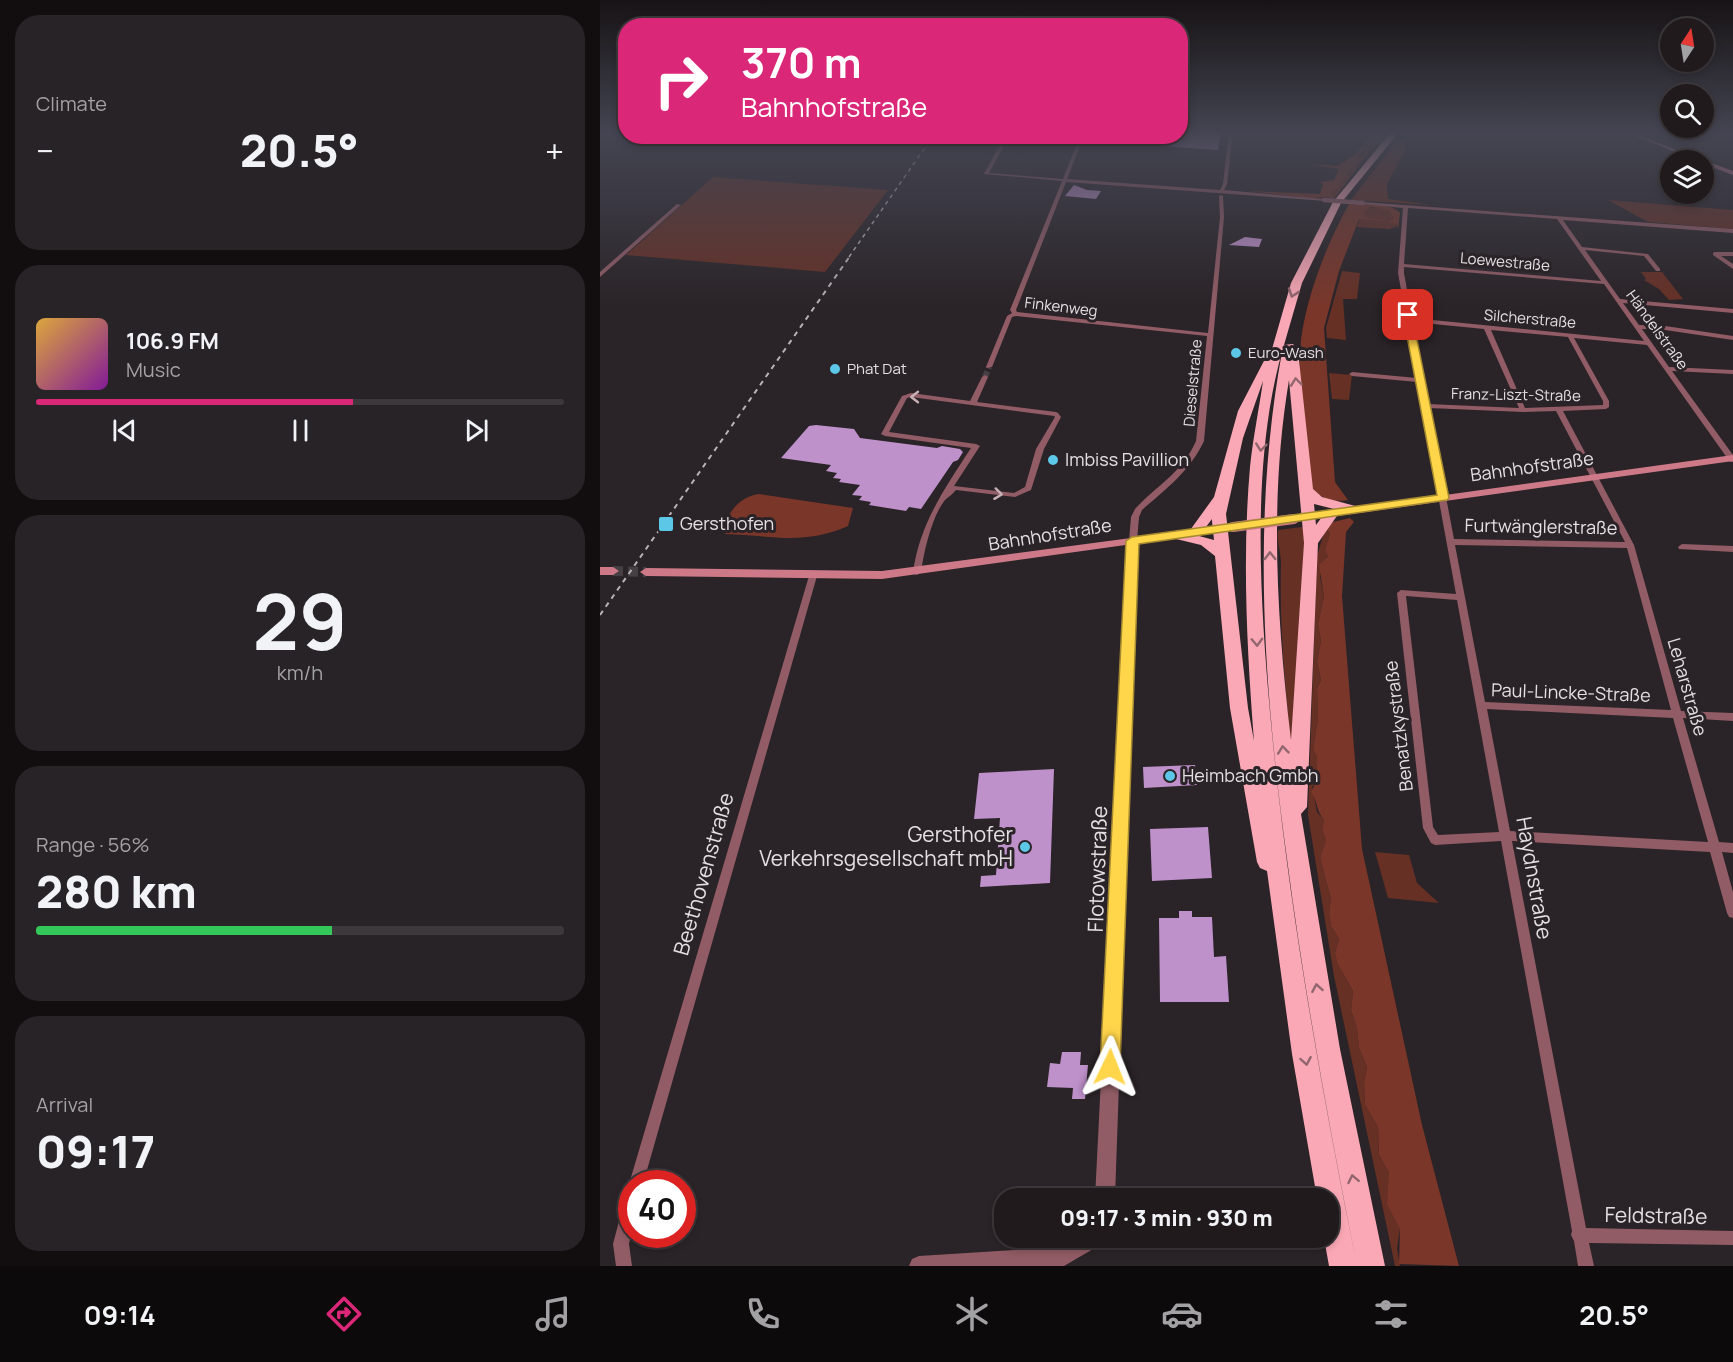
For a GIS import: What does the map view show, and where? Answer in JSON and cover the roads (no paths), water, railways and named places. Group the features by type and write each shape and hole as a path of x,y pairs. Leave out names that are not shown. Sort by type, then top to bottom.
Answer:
{"highway":[{"path":"1287,941 1261,715 1255,580 1260,448 1277,348 1303,266 1327,217 1345,191"},
{"path":"1354,191 1330,229 1308,280 1291,337 1281,386 1274,448 1270,549 1276,684 1296,850 1329,1056 1371,1266"},
{"path":"1291,337 1305,491 1301,518 1311,543 1296,850"},
{"path":"1195,532 1219,500 1248,397 1277,348"},
{"path":"1305,491 1317,500 1354,510"},
{"path":"1219,500 1226,528 1221,554 1231,654 1249,773 1287,941 1343,1266"},
{"path":"1311,543 1332,513"},
{"path":"1177,535 1206,542 1221,554"}],"main road":[{"name":"Bahnhofstraße","path":"646,572 813,576 917,572 1733,459"},
{"path":"600,571 613,571"}],"street":[{"name":"Finkenweg","path":"1061,191 1013,310 1015,314 1211,335"},
{"path":"1200,191 1733,231"},
{"name":"Dieselstraße","path":"1132,541 1135,517 1139,509 1178,476 1195,455 1203,428 1222,191"},
{"path":"1221,194 1232,193"},
{"path":"600,275 679,205"},
{"name":"Haydnstraße","path":"1406,206 1402,265 1419,380 1507,836 1578,1235 1586,1266"},
{"name":"Händelstraße","path":"1559,218 1733,459"},
{"path":"1581,248 1646,255 1659,270"},
{"path":"1733,254 1715,254 1733,267"},
{"name":"Loewestraße","path":"1402,265 1607,283"},
{"path":"1620,301 1733,311"},
{"path":"989,367 1010,316 1015,314"},
{"name":"Silcherstraße","path":"1409,320 1649,343"},
{"path":"1638,327 1674,329 1733,338"},
{"path":"1487,328 1523,410"},
{"name":"Franz-Liszt-Straße","path":"1425,406 1523,410 1606,407 1606,401 1570,336"},
{"path":"1669,369 1733,372"},
{"path":"1352,374 1419,380"},
{"path":"973,402 985,377"},
{"path":"917,572 918,552 924,535 944,498 976,446 889,436 885,431 907,396 1053,412 1058,417 1041,449 1029,488 1024,493 1009,495 954,488 944,498"},
{"name":"Leharstraße","path":"1559,410 1630,545 1733,913"},
{"name":"Flotowstraße","path":"1105,1188 1132,541"},
{"name":"Furtwänglerstraße","path":"1451,542 1630,545"},
{"path":"1682,547 1733,549"},
{"name":"Beethovenstraße","path":"640,1170 813,576"},
{"name":"Benatzkystraße","path":"1460,597 1401,593 1428,828 1435,840 1507,836"},
{"name":"Paul-Lincke-Straße","path":"1480,705 1733,717"},
{"path":"1507,836 1733,848"},
{"name":"Feldstraße","path":"1578,1235 1733,1238"},
{"path":"621,1248 621,1260 624,1266"},
{"path":"919,1266 1061,1257 1076,1248"}],"tunnel":[{"path":"985,377 989,367"},
{"path":"613,571 646,572"}],"railway":[{"path":"849,257 895,191"},
{"path":"600,615 850,256"}],"place":[{"name":"Euro-Wash","path":"1236,353"},
{"name":"Phat Dat","path":"835,369"},
{"name":"Imbiss Pavillion","path":"1053,460"},
{"name":"Gersthofen","path":"666,524"},
{"name":"Heimbach Gmbh","path":"1170,776"},
{"name":"Gersthofer Verkehrsgesellschaft mbH","path":"1025,847"}]}
